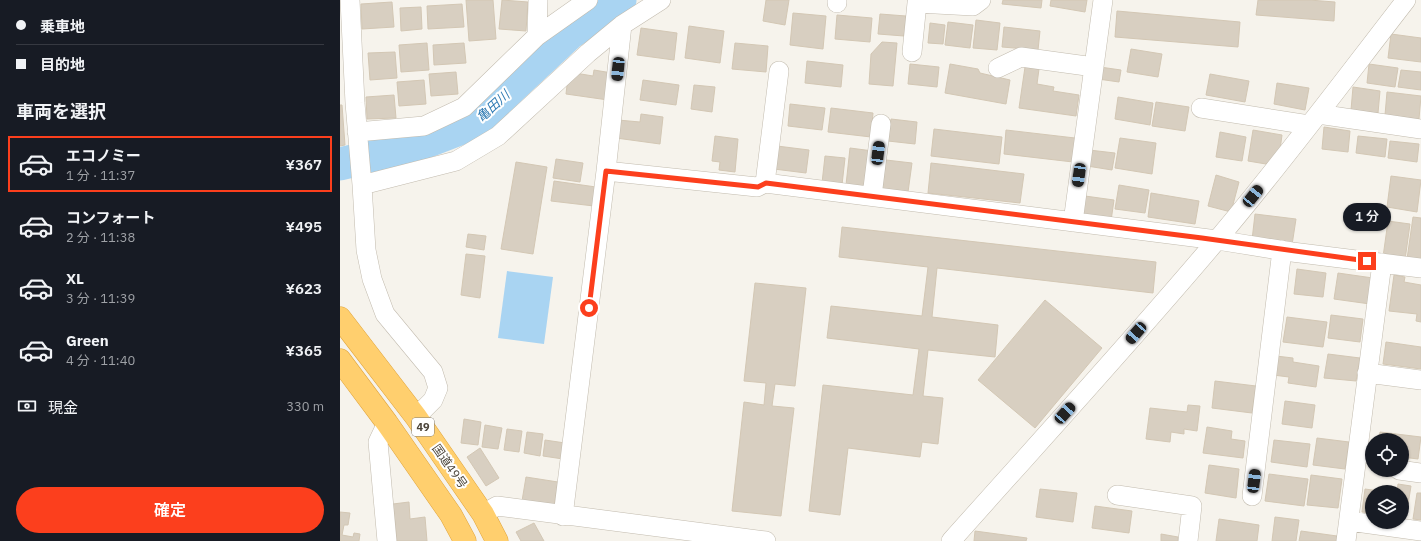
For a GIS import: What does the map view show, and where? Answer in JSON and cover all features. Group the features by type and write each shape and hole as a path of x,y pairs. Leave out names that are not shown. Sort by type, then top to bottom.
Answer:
{"highway":[{"name":"国道49号","path":"340,318 416,417 483,514 497,541"},
{"name":"49","path":"340,360 451,515 465,541"}],"street":[{"path":"350,0 366,250 372,279 385,314 433,372 438,388 433,400 416,417"},
{"path":"537,36 538,0"},
{"path":"358,137 424,126 464,107 537,36 588,0"},
{"path":"362,185 456,161 498,136 588,53 622,25 660,0"},
{"path":"912,52 917,3 973,6 981,0"},
{"path":"1072,222 1103,0"},
{"path":"951,541 1096,380 1217,240 1406,0"},
{"path":"563,516 606,171 622,25"},
{"path":"998,68 1021,57 1094,67"},
{"path":"766,183 779,71"},
{"path":"1201,108 1313,120 1421,129"},
{"path":"872,196 881,124"},
{"path":"606,171 758,187 766,183 1217,240 1421,268"},
{"path":"1252,496 1282,250"},
{"path":"1346,541 1348,521 1364,466 1368,373 1382,263"},
{"path":"1368,373 1421,380"},
{"path":"386,423 378,442 387,541"},
{"path":"1409,471 1421,472"},
{"path":"1117,495 1192,506 1188,541"},
{"path":"483,514 497,506 720,538 766,541"},
{"path":"1348,521 1421,531"}],"water":[{"path":"507,271 553,277 544,344 498,338"}],"building":[{"path":"466,0 493,0 496,39 469,41"},
{"path":"502,0 528,2 526,31 499,29"},
{"path":"766,0 789,0 785,25 763,21"},
{"path":"1003,0 1042,0 1041,8 1002,4"},
{"path":"1051,0 1087,0 1085,12 1050,6"},
{"path":"1258,0 1309,0 1335,2 1334,21 1256,15"},
{"path":"392,2 394,27 362,29 361,4"},
{"path":"462,4 464,27 428,29 427,6"},
{"path":"421,7 422,29 401,31 400,8"},
{"path":"1117,11 1240,22 1238,47 1115,37"},
{"path":"793,13 826,16 823,49 790,45"},
{"path":"880,14 906,16 904,36 878,34"},
{"path":"837,15 872,18 870,42 835,39"},
{"path":"976,20 1000,23 997,50 973,48"},
{"path":"948,22 973,25 970,48 945,45"},
{"path":"930,23 945,25 943,44 928,43"},
{"path":"689,26 724,31 720,63 685,58"},
{"path":"1004,27 1040,31 1038,50 1002,47"},
{"path":"641,28 677,33 674,60 637,55"},
{"path":"1391,34 1421,38 1421,62 1388,58"},
{"path":"882,42 897,43 893,86 869,84 871,54"},
{"path":"427,43 429,70 401,72 399,45"},
{"path":"464,43 466,63 434,65 433,45"},
{"path":"735,43 768,46 766,72 732,69"},
{"path":"1131,49 1162,54 1158,77 1127,72"},
{"path":"395,52 397,78 370,80 368,53"},
{"path":"807,61 843,65 841,87 805,83"},
{"path":"910,64 939,67 937,87 908,84"},
{"path":"950,64 978,69 980,73 1010,80 1006,104 945,93"},
{"path":"1369,64 1398,68 1395,87 1367,83"},
{"path":"1025,67 1039,69 1037,84 1054,87 1053,91 1079,95 1076,116 1019,108"},
{"path":"1100,67 1121,70 1119,82 1098,79"},
{"path":"594,70 612,73 608,100 566,94 568,77 575,73 593,76"},
{"path":"1401,70 1421,72 1421,90 1398,87"},
{"path":"456,72 458,94 431,96 429,74"},
{"path":"1210,74 1249,81 1245,102 1206,95"},
{"path":"424,80 426,104 399,106 397,82"},
{"path":"643,80 679,85 676,105 640,100"},
{"path":"1277,83 1309,88 1305,110 1274,104"},
{"path":"694,85 715,87 712,112 691,109"},
{"path":"1353,87 1380,91 1378,113 1351,110"},
{"path":"1387,92 1421,96 1419,119 1385,115"},
{"path":"394,95 396,118 367,119 366,97"},
{"path":"1118,97 1153,103 1150,125 1115,119"},
{"path":"1156,102 1189,107 1185,131 1152,126"},
{"path":"790,104 825,108 822,130 788,126"},
{"path":"340,105 342,105 345,145 340,146"},
{"path":"831,108 873,113 871,137 828,132"},
{"path":"641,114 663,117 660,144 616,138 618,120 640,122"},
{"path":"891,119 917,122 915,144 888,141"},
{"path":"1324,127 1350,131 1348,152 1322,149"},
{"path":"934,129 1002,137 999,164 931,156"},
{"path":"1006,130 1075,138 1073,162 1004,154"},
{"path":"1253,130 1282,135 1280,150 1266,164 1248,161"},
{"path":"1220,132 1246,137 1242,161 1216,157"},
{"path":"715,136 738,139 735,172 719,170 720,162 712,161"},
{"path":"1358,136 1387,139 1385,157 1356,153"},
{"path":"1120,138 1156,143 1152,174 1115,168"},
{"path":"1390,141 1419,144 1417,162 1388,158"},
{"path":"777,146 809,150 806,173 774,169"},
{"path":"850,148 873,151 869,188 846,185"},
{"path":"1089,150 1115,153 1112,170 1087,166"},
{"path":"825,156 845,158 842,185 822,183"},
{"path":"556,159 583,163 580,182 553,178"},
{"path":"886,160 912,163 908,192 882,189"},
{"path":"516,162 547,167 533,254 501,249"},
{"path":"931,163 1024,174 1020,203 928,193"},
{"path":"1216,175 1239,182 1231,212 1208,206"},
{"path":"1391,176 1421,180 1417,212 1387,207"},
{"path":"554,181 596,187 594,206 551,201"},
{"path":"1119,185 1149,190 1145,213 1115,209"},
{"path":"1151,193 1199,201 1195,224 1148,217"},
{"path":"1085,196 1114,200 1111,221 1082,217"},
{"path":"1255,214 1296,219 1292,245 1252,240"},
{"path":"1413,217 1421,218 1421,261 1407,259"},
{"path":"1388,221 1410,224 1405,260 1383,257"},
{"path":"842,227 1156,262 1153,293 937,268 932,317 998,325 995,357 928,350 923,396 943,398 938,444 922,442 920,457 848,448 840,515 809,511 823,385 913,395 919,349 827,338 831,306 922,316 928,267 839,257"},
{"path":"468,234 486,236 484,250 466,247"},
{"path":"466,254 485,256 480,298 461,295"},
{"path":"1297,269 1326,273 1323,297 1294,294"},
{"path":"1338,273 1373,278 1370,304 1334,299"},
{"path":"1394,275 1405,277 1404,282 1421,285 1421,322 1416,321 1417,314 1389,311"},
{"path":"755,283 806,288 795,386 775,384 772,406 794,408 781,516 732,511 744,402 764,405 766,383 744,381"},
{"path":"1045,300 1102,348 1035,428 978,380"},
{"path":"1331,315 1363,319 1360,342 1328,338"},
{"path":"1287,317 1327,322 1323,347 1283,342"},
{"path":"1386,342 1421,347 1421,369 1383,364"},
{"path":"1328,354 1360,358 1356,381 1324,378"},
{"path":"1276,356 1293,358 1293,362 1319,366 1316,387 1288,383 1289,377 1273,375"},
{"path":"1215,381 1256,386 1252,413 1212,408"},
{"path":"1285,401 1315,405 1312,428 1282,424"},
{"path":"1188,405 1200,406 1197,431 1184,429 1184,434 1171,432 1170,442 1146,439 1150,408 1187,412"},
{"path":"464,419 481,422 478,445 461,443"},
{"path":"485,425 502,428 498,449 482,447"},
{"path":"1207,427 1232,431 1231,439 1245,441 1243,458 1203,453"},
{"path":"507,429 522,431 519,452 504,450"},
{"path":"527,432 543,434 540,456 524,453"},
{"path":"1409,436 1421,437 1418,459 1409,458"},
{"path":"1317,438 1349,442 1345,469 1313,465"},
{"path":"545,440 565,443 563,459 543,456"},
{"path":"1274,440 1310,444 1307,467 1271,462"},
{"path":"480,448 499,478 486,486 467,457"},
{"path":"1209,465 1239,469 1236,498 1205,493"},
{"path":"1269,474 1308,479 1304,506 1265,501"},
{"path":"1311,475 1342,479 1338,508 1307,505"},
{"path":"526,477 558,482 554,506 522,501"},
{"path":"1409,486 1411,486 1409,498"},
{"path":"1040,489 1077,493 1073,522 1036,517"},
{"path":"1365,489 1365,512 1362,512"},
{"path":"1417,493 1421,493 1421,520 1413,519"},
{"path":"409,502 410,519 425,517 427,541 397,541 393,504"},
{"path":"1095,506 1132,511 1129,533 1092,528"},
{"path":"340,512 350,513 348,525 344,525 342,535 353,537 354,533 360,534 359,541 340,541"},
{"path":"1275,517 1299,520 1296,541 1272,541"},
{"path":"1219,519 1259,525 1257,541 1216,541"},
{"path":"534,523 544,541 521,541 516,532"},
{"path":"975,531 1027,538 1026,541 974,541"},
{"path":"1301,531 1337,536 1336,541 1299,541"},
{"path":"1161,534 1178,537 1178,541 1161,541"}],"waterway":[{"name":"亀田川","path":"340,164 415,146 477,122 570,33 620,0"}],"route":[{"path":"589,308 606,171 758,187 766,183 1202,238 1292,252 1367,261"}]}
